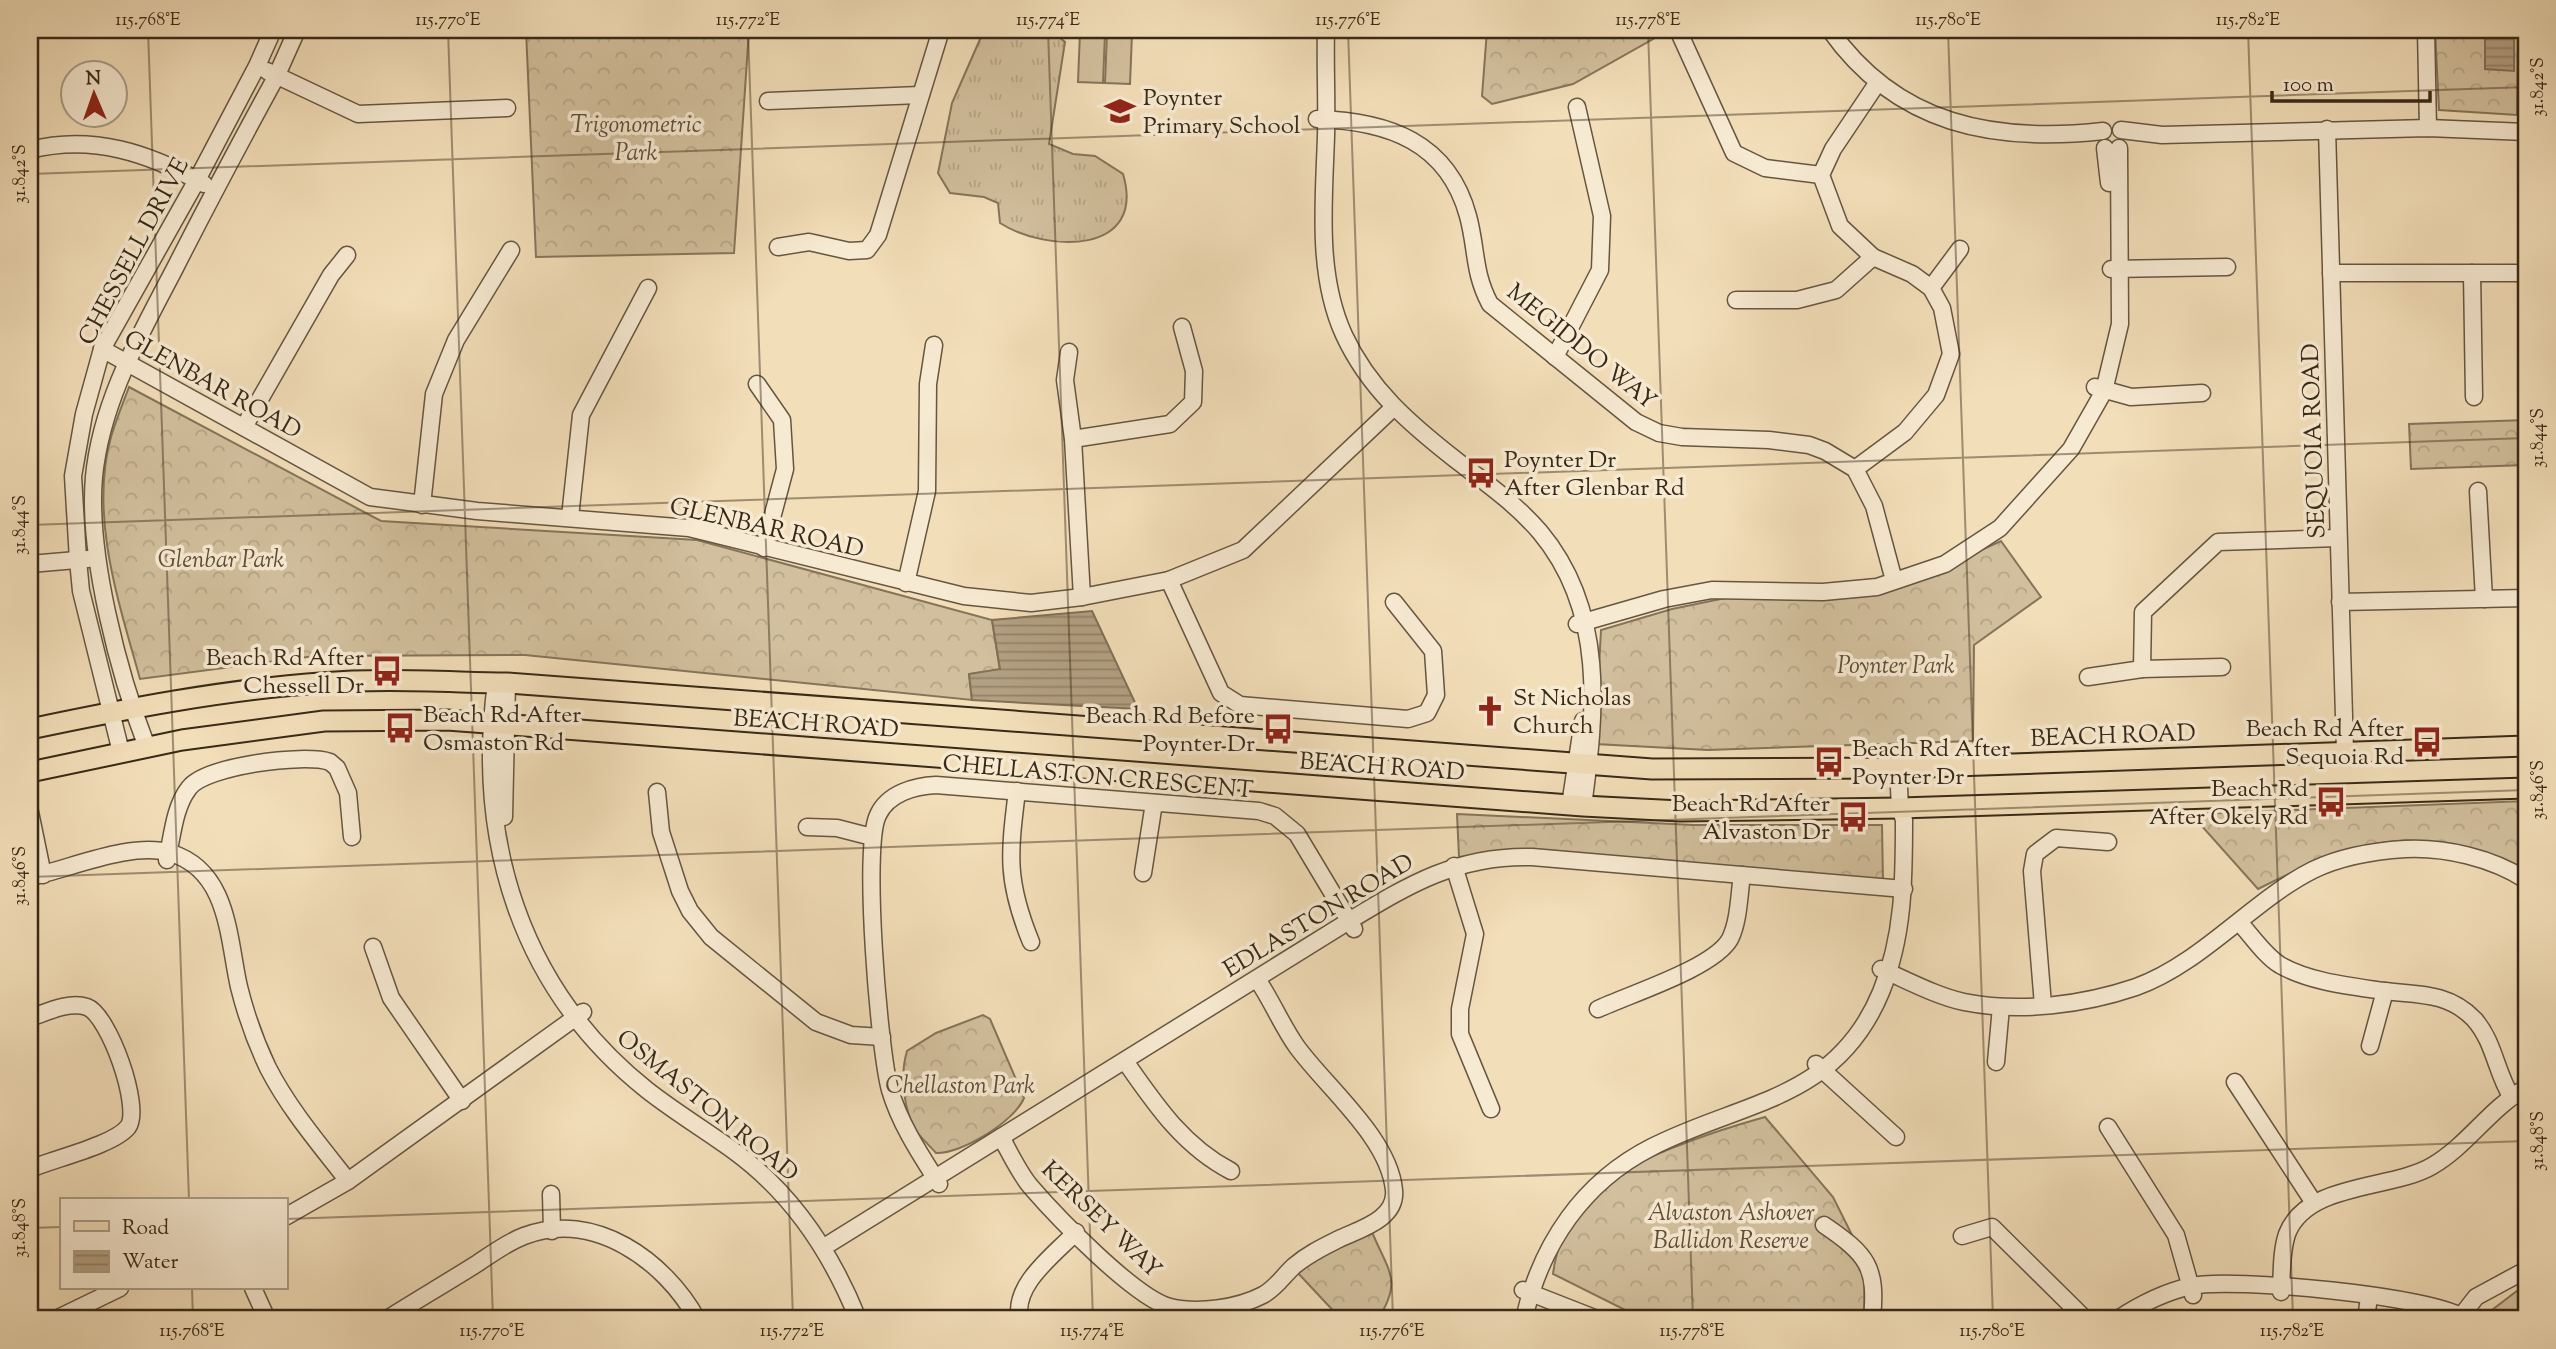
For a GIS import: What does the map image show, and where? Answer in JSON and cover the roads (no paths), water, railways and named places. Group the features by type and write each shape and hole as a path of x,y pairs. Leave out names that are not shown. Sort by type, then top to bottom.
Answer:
{"main road":[{"name":"BEACH ROAD","path":"30,729 132,707 320,683 502,683 1582,763 1717,770 1898,768 2526,746"},
{"name":"BEACH ROAD","path":"30,772 147,747 324,721 498,723 1680,811 1900,808 2526,788"}],"street":[{"name":"CHESSELL DRIVE","path":"121,752 108,712 81,591 73,476 84,414 102,349 197,180 273,30"},
{"name":"CHESSELL DRIVE","path":"147,747 132,707 98,557 94,478 107,413 126,362 276,77 297,30"},
{"path":"778,247 809,242 849,251 866,250 878,235 941,30"},
{"path":"1317,30 1322,119"},
{"path":"1326,30 1318,255 1324,302 1349,366 1389,411 1519,523 1550,563 1580,618 1585,694 1582,763 1576,805"},
{"path":"1678,30 1734,153 1765,168 1821,175"},
{"path":"1830,30 1850,57 1878,82 1949,122 1977,130 2112,141 2162,135 2327,130 2428,128 2526,132"},
{"path":"2426,30 2428,128"},
{"path":"257,66 358,114 507,108"},
{"path":"1878,82 1833,149 1821,175 1840,226 1873,257 1912,274 1931,288 1942,308 1951,354 1936,396 1905,432 1854,469 1874,506 1892,573"},
{"path":"768,101 920,95"},
{"path":"1555,357 1600,270 1602,216 1577,107"},
{"name":"MEGIDDO WAY","path":"1322,119 1381,128 1417,142 1437,158 1456,181 1469,217 1478,282 1490,304 1636,422 1659,432 1706,439 1809,444 1854,469"},
{"name":"SEQUOIA ROAD","path":"2327,130 2344,751"},
{"path":"1580,618 1712,590 1853,591 1919,575 1945,564 2000,528 2071,449 2099,389 2109,335 2115,269 2112,141"},
{"path":"30,150 99,144 148,156 215,190"},
{"path":"1931,288 1960,248"},
{"path":"422,505 434,394 456,340 511,250"},
{"path":"244,428 331,275 346,255"},
{"path":"1735,300 1797,300 1836,290 1873,257"},
{"path":"2115,269 2227,267"},
{"path":"2331,273 2526,273"},
{"path":"2472,273 2474,397"},
{"path":"570,517 581,415 648,288"},
{"path":"1073,439 1170,424 1192,402 1194,371 1182,327"},
{"path":"906,583 927,491 928,384 934,345"},
{"name":"GLENBAR ROAD","path":"102,349 370,497 422,505 689,528 964,596 1031,603 1082,597 1169,580 1243,550 1389,411"},
{"path":"1069,352 1065,380 1073,439 1082,597"},
{"path":"757,384 782,421 785,469 764,548"},
{"path":"1580,618 1689,584 1744,581 1838,584 1892,573 1950,551 1986,527 2072,435 2099,389"},
{"path":"2099,389 2131,397 2202,393"},
{"path":"2478,491 2484,599"},
{"path":"2142,669 2143,612 2218,542 2338,538"},
{"path":"30,564 98,557"},
{"path":"1169,580 1221,693 1240,705 1408,719 1427,713 1436,695 1433,651 1394,602"},
{"path":"2340,602 2526,598"},
{"path":"2088,677 2142,669 2222,667"},
{"name":"OSMASTON ROAD","path":"502,683 498,723 503,804 511,861 525,904 545,950 579,1015 610,1057 646,1089 755,1167 794,1207 830,1248 868,1319"},
{"path":"168,856 181,802 195,780 215,772 307,759 330,762 343,778 352,837"},
{"path":"1514,1319 1546,1252 1569,1215 1586,1195 1619,1167 1655,1145 1776,1098 1819,1068 1867,1019 1897,942 1904,820 1900,808 1898,768"},
{"name":"CHELLASTON CRESCENT","path":"937,1180 907,1132 887,1073 874,930 873,837 878,814 907,789 936,785 1259,811 1275,816 1297,834 1352,925"},
{"path":"1017,791 1011,879 1017,909 1031,942"},
{"path":"657,792 661,832 680,891 690,911 711,937 816,1022 851,1035 883,1037"},
{"path":"1143,873 1154,803"},
{"path":"30,812 37,876 133,852 168,856 204,873 223,904 240,990 268,1066 284,1097 348,1181"},
{"path":"807,827 837,828 873,837"},
{"path":"2043,1005 2032,871 2035,854 2056,838 2108,842"},
{"path":"1884,971 1962,1002 2001,1007 2068,1004 2139,986 2198,952 2312,871 2354,855 2381,851 2440,850 2490,863 2526,880"},
{"name":"EDLASTON ROAD","path":"830,1248 1352,925 1456,871 1529,866 1899,892"},
{"path":"1456,871 1475,934 1460,1009 1460,1034 1491,1109"},
{"path":"1598,1009 1698,967 1725,947 1731,936 1741,880"},
{"path":"2239,922 2278,964 2307,977 2385,991 2432,994 2453,1002 2474,1020 2495,1054 2511,1096"},
{"path":"373,947 391,998 462,1101"},
{"name":"KERSEY WAY","path":"1003,1141 1029,1185 1076,1232 1155,1301 1186,1310 1238,1304 1264,1295 1309,1254 1364,1228 1390,1211 1394,1202 1394,1188 1377,1148 1344,1101 1301,1052 1259,983"},
{"path":"2370,1046 2385,991"},
{"path":"30,1018 77,1005 94,1010 106,1027 131,1098 133,1116 119,1135 30,1169"},
{"path":"1996,1062 2001,1007"},
{"path":"287,1216 348,1181 579,1015"},
{"path":"1127,1065 1180,1134 1200,1154 1231,1171"},
{"path":"1819,1068 1896,1137"},
{"path":"2235,1082 2314,1203"},
{"path":"2281,1289 2283,1249 2288,1231 2314,1203 2358,1186 2410,1177 2434,1165 2511,1096 2526,1088"},
{"path":"2108,1127 2176,1235 2192,1291"},
{"path":"551,1195 552,1231"},
{"path":"1824,1225 1849,1242 1870,1269 1875,1284 1872,1319"},
{"path":"1962,1236 1992,1227 2085,1319"},
{"path":"387,1319 509,1243 537,1232 552,1231 594,1234 631,1248 671,1281 697,1319"},
{"path":"1020,1319 1018,1310 1023,1290 1076,1232"},
{"name":"OSMASTON ROAD","path":"830,1248 858,1319"},
{"path":"2118,1319 2145,1303 2192,1291 2281,1289 2368,1308 2457,1318 2476,1297 2526,1270"},
{"path":"56,1319 116,1290"},
{"path":"254,1290 267,1319"},
{"path":"1524,1319 1527,1291"},
{"path":"1527,1291 1597,1319"},
{"path":"2136,1319 2192,1291"}],"water":[{"path":"2485,30 2514,30 2514,71 2485,69"},
{"path":"1092,611 1138,709 972,700 969,674 1000,669 992,620"}],"place":[{"name":"Poynter Primary School","path":"1120,111"},
{"name":"Poynter Dr After Glenbar Rd","path":"1481,473"},
{"name":"Beach Rd After Chessell Dr","path":"387,671"},
{"name":"St Nicholas Church","path":"1490,711"},
{"name":"Beach Rd After Osmaston Rd","path":"400,728"},
{"name":"Beach Rd Before Poynter Dr","path":"1278,729"},
{"name":"Beach Rd After Sequoia Rd","path":"2427,742"},
{"name":"Beach Rd After Poynter Dr","path":"1829,762"},
{"name":"Beach Rd After Okely Rd","path":"2331,802"},
{"name":"Beach Rd After Alvaston Dr","path":"1853,817"}],"park label":[{"name":"Trigonometric Park","path":"636,138"},
{"name":"Glenbar Park","path":"221,559"},
{"name":"Poynter Park","path":"1896,665"},
{"name":"Chellaston Park","path":"960,1085"},
{"name":"Alvaston Ashover Ballidon Reserve","path":"1731,1226"}]}
